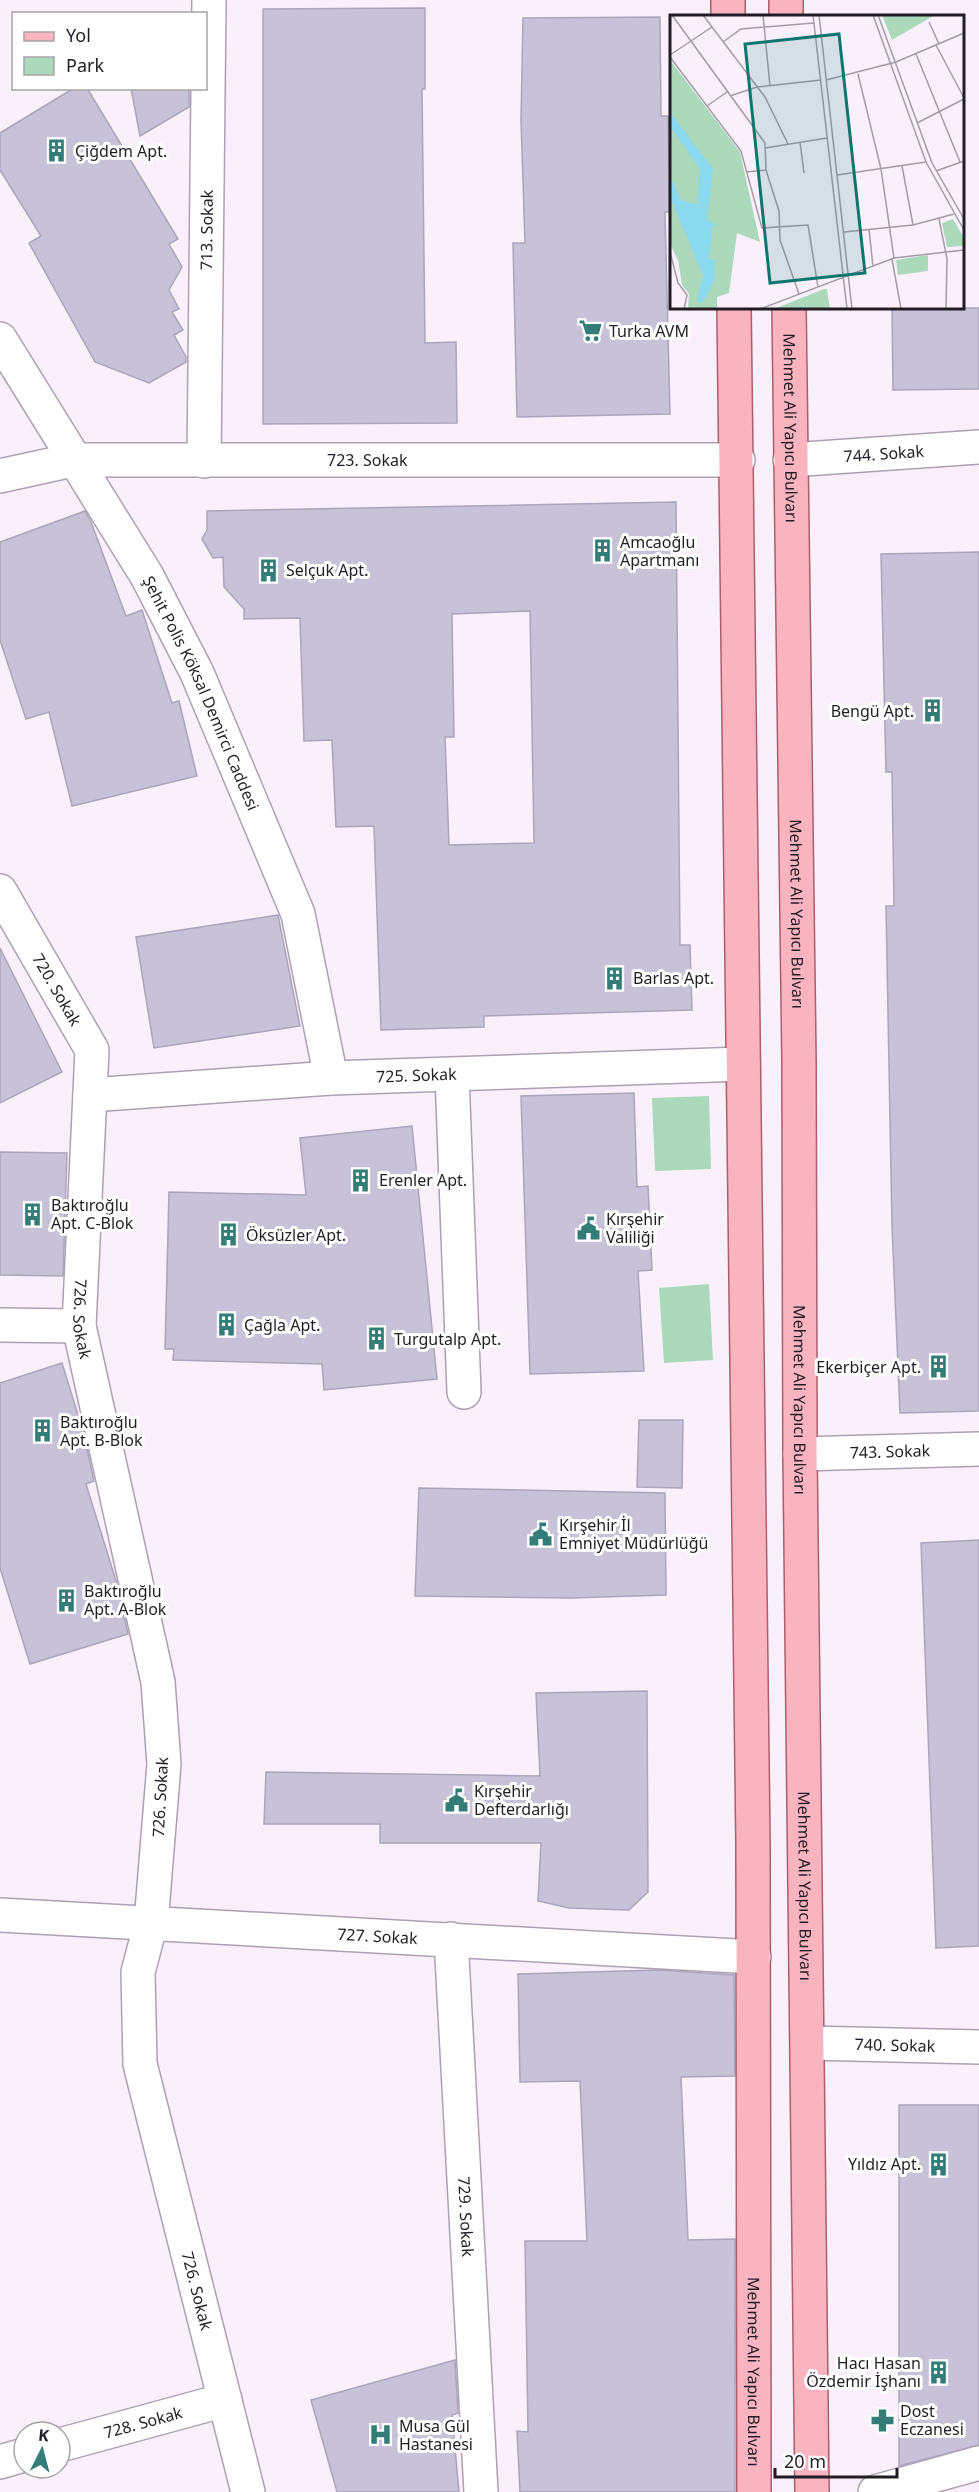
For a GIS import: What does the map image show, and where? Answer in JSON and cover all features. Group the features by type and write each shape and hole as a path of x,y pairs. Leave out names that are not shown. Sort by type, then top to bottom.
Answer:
{"main road":[{"name":"Mehmet Ali Yapıcı Bulvarı","path":"734,309 738,460 754,1958 754,2492"},
{"name":"Mehmet Ali Yapıcı Bulvarı","path":"789,309 799,1062 800,1454 809,2043 812,2492"}],"street":[{"name":"713. Sokak","path":"204,461 209,0"},
{"name":"Şehit Polis Köksal Demirci Caddesi","path":"0,339 147,576 197,673 298,914 331,1078"},
{"name":"744. Sokak","path":"790,460 979,447"},
{"name":"723. Sokak","path":"0,476 73,460 738,460"},
{"name":"720. Sokak","path":"0,891 92,1050 90,1095"},
{"name":"725. Sokak","path":"90,1095 331,1078 743,1064"},
{"path":"452,1075 464,1392"},
{"name":"726. Sokak","path":"90,1095 79,1326 158,1682 164,1764 151,1923 138,1972 140,2064 248,2492"},
{"path":"0,1325 79,1326"},
{"name":"743. Sokak","path":"800,1454 979,1449"},
{"name":"727. Sokak","path":"0,1915 754,1958"},
{"name":"729. Sokak","path":"451,1939 481,2492"},
{"name":"740. Sokak","path":"809,2043 979,2047"},
{"name":"728. Sokak","path":"72,2442 225,2400"},
{"path":"875,2492 979,2463"}],"green space":[{"path":"709,1096 711,1169 655,1171 652,1098"},
{"path":"709,1284 713,1360 664,1363 659,1288"}],"building":[{"path":"425,8 425,89 422,89 425,343 456,342 457,423 263,424 263,9"},
{"path":"660,17 661,116 668,116 670,212 665,212 670,414 517,417 513,243 525,243 521,120 523,18"},
{"path":"71,90 88,90 178,239 169,244 182,267 169,290 179,309 172,312 183,330 174,335 186,357 186,362 149,383 95,362 29,243 41,236 0,170 0,133"},
{"path":"131,90 189,90 189,107 140,136"},
{"path":"979,308 979,389 893,390 892,309"},
{"path":"676,502 680,945 690,945 692,1010 484,1016 484,1027 381,1030 374,826 336,827 332,740 304,741 300,618 244,619 244,609 224,587 223,557 213,558 202,539 207,530 207,511","holes":["530,611 534,843 449,845 445,737 454,737 452,614"]},
{"path":"85,511 126,616 142,610 172,703 179,701 197,776 72,806 49,712 26,719 0,640 0,542"},
{"path":"979,552 979,1411 900,1413 892,1226 886,906 894,906 892,772 886,772 881,554"},
{"path":"278,915 300,1026 154,1048 136,937"},
{"path":"0,948 62,1072 0,1103"},
{"name":"Kırşehir Valiliği","path":"634,1093 637,1187 648,1186 652,1270 638,1271 644,1371 530,1374 521,1096"},
{"path":"412,1126 437,1379 324,1390 322,1364 173,1360 174,1349 165,1349 169,1192 306,1195 300,1138"},
{"name":"Baktıroğlu Apt. C-Blok","path":"0,1152 67,1153 63,1276 0,1275"},
{"path":"62,1363 83,1431 94,1481 86,1484 117,1584 128,1634 30,1664 0,1568 0,1383"},
{"path":"639,1420 683,1420 682,1488 637,1487"},
{"name":"Kırşehir İl Emniyet Müdürlüğü","path":"419,1488 665,1493 666,1595 570,1598 415,1596"},
{"path":"979,1540 979,1946 936,1948 921,1543"},
{"name":"Kırşehir Defterdarlığı","path":"647,1691 648,1892 629,1910 569,1908 538,1901 541,1843 380,1843 380,1824 264,1824 266,1772 540,1776 536,1693"},
{"path":"658,1970 734,1975 735,2076 681,2077 688,2240 735,2239 735,2492 520,2492 517,2431 528,2432 525,2241 587,2241 580,2081 520,2082 518,1974"},
{"path":"899,2105 979,2105 979,2445 899,2466"},
{"name":"Musa Gül Hastanesi","path":"455,2360 458,2413 452,2415 459,2492 337,2492 311,2400"}],"place":[{"name":"Çiğdem Apt.","path":"57,151"},
{"name":"Turka AVM","path":"591,331"},
{"name":"Amcaoğlu Apartmanı","path":"602,551"},
{"name":"Selçuk Apt.","path":"268,570"},
{"name":"Bengü Apt.","path":"932,711"},
{"name":"Barlas Apt.","path":"615,978"},
{"name":"Erenler Apt.","path":"361,1180"},
{"name":"Baktıroğlu Apt. C-Blok","path":"33,1214"},
{"name":"Kırşehir Valiliği","path":"588,1228"},
{"name":"Öksüzler Apt.","path":"228,1235"},
{"name":"Çağla Apt.","path":"226,1325"},
{"name":"Turgutalp Apt.","path":"376,1339"},
{"name":"Ekerbiçer Apt.","path":"939,1367"},
{"name":"Baktıroğlu Apt. B-Blok","path":"42,1431"},
{"name":"Kırşehir İl Emniyet Müdürlüğü","path":"541,1534"},
{"name":"Baktıroğlu Apt. A-Blok","path":"66,1600"},
{"name":"Kırşehir Defterdarlığı","path":"456,1800"},
{"name":"Yıldız Apt.","path":"939,2164"},
{"name":"Hacı Hasan Özdemir İşhanı","path":"939,2372"},
{"name":"Dost Eczanesi","path":"882,2420"},
{"name":"Musa Gül Hastanesi","path":"381,2435"}]}
